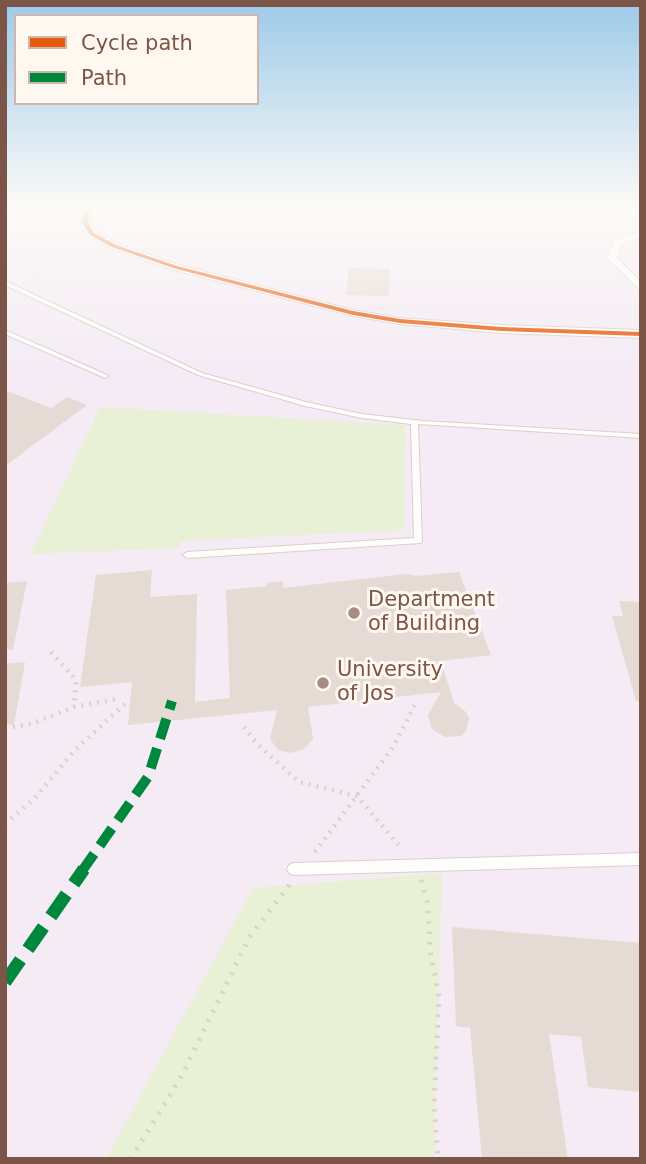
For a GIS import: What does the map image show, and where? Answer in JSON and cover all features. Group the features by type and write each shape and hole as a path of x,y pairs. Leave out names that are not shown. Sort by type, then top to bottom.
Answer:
{"street":[{"path":"159,261 353,313 400,321 501,329 641,334"},
{"path":"615,261 641,288"}],"lane":[{"path":"5,283 200,374 305,404 362,416 414,421 641,436"},
{"path":"5,293 15,288"},
{"path":"5,332 105,376"},
{"path":"187,555 418,541 414,421"},
{"path":"298,869 641,859"}],"path":[{"path":"15,288 56,261"},
{"path":"51,652 76,680 74,707"},
{"path":"5,728 31,724 74,707 117,699"},
{"path":"131,1159 182,1075 250,936 298,869 393,747 417,701"},
{"path":"5,824 34,799 74,751 127,702"},
{"path":"244,727 257,744 299,782 357,796 395,837 421,880 428,905 430,950 439,997 435,1104 438,1159"}],"shaded area":[{"name":"University of Jos","path":"5,261 641,261 641,1159 5,1159"}],"green space":[{"path":"100,407 405,425 404,530 180,541 179,548 31,554"},
{"path":"442,873 434,1159 106,1159 253,888"}],"building":[{"path":"349,268 390,269 389,296 346,295"},
{"path":"5,390 51,408 67,397 87,405 5,466"},
{"path":"152,570 150,597 197,594 195,702 230,698 226,590 267,586 267,583 283,581 283,588 406,574 417,576 459,572 491,655 441,661 454,703 465,711 469,718 466,731 461,736 445,737 432,729 428,715 441,692 308,707 313,739 304,749 291,753 278,750 270,739 277,710 128,725 132,682 80,687 96,575"},
{"path":"27,581 13,650 5,649 5,583"},
{"path":"619,601 641,602 641,701 636,701 612,616 623,616"},
{"path":"25,662 14,725 5,724 5,664"},
{"path":"452,927 641,943 641,1092 588,1087 581,1037 549,1034 568,1159 482,1159 470,1028 456,1026"}],"marked path":[{"path":"5,982 148,777 172,701"}],"cycle path":[{"path":"159,261 353,313 400,321 501,329 641,334"}],"place":[{"name":"Department of Building","path":"354,613"},
{"name":"University of Jos","path":"323,683"}]}
